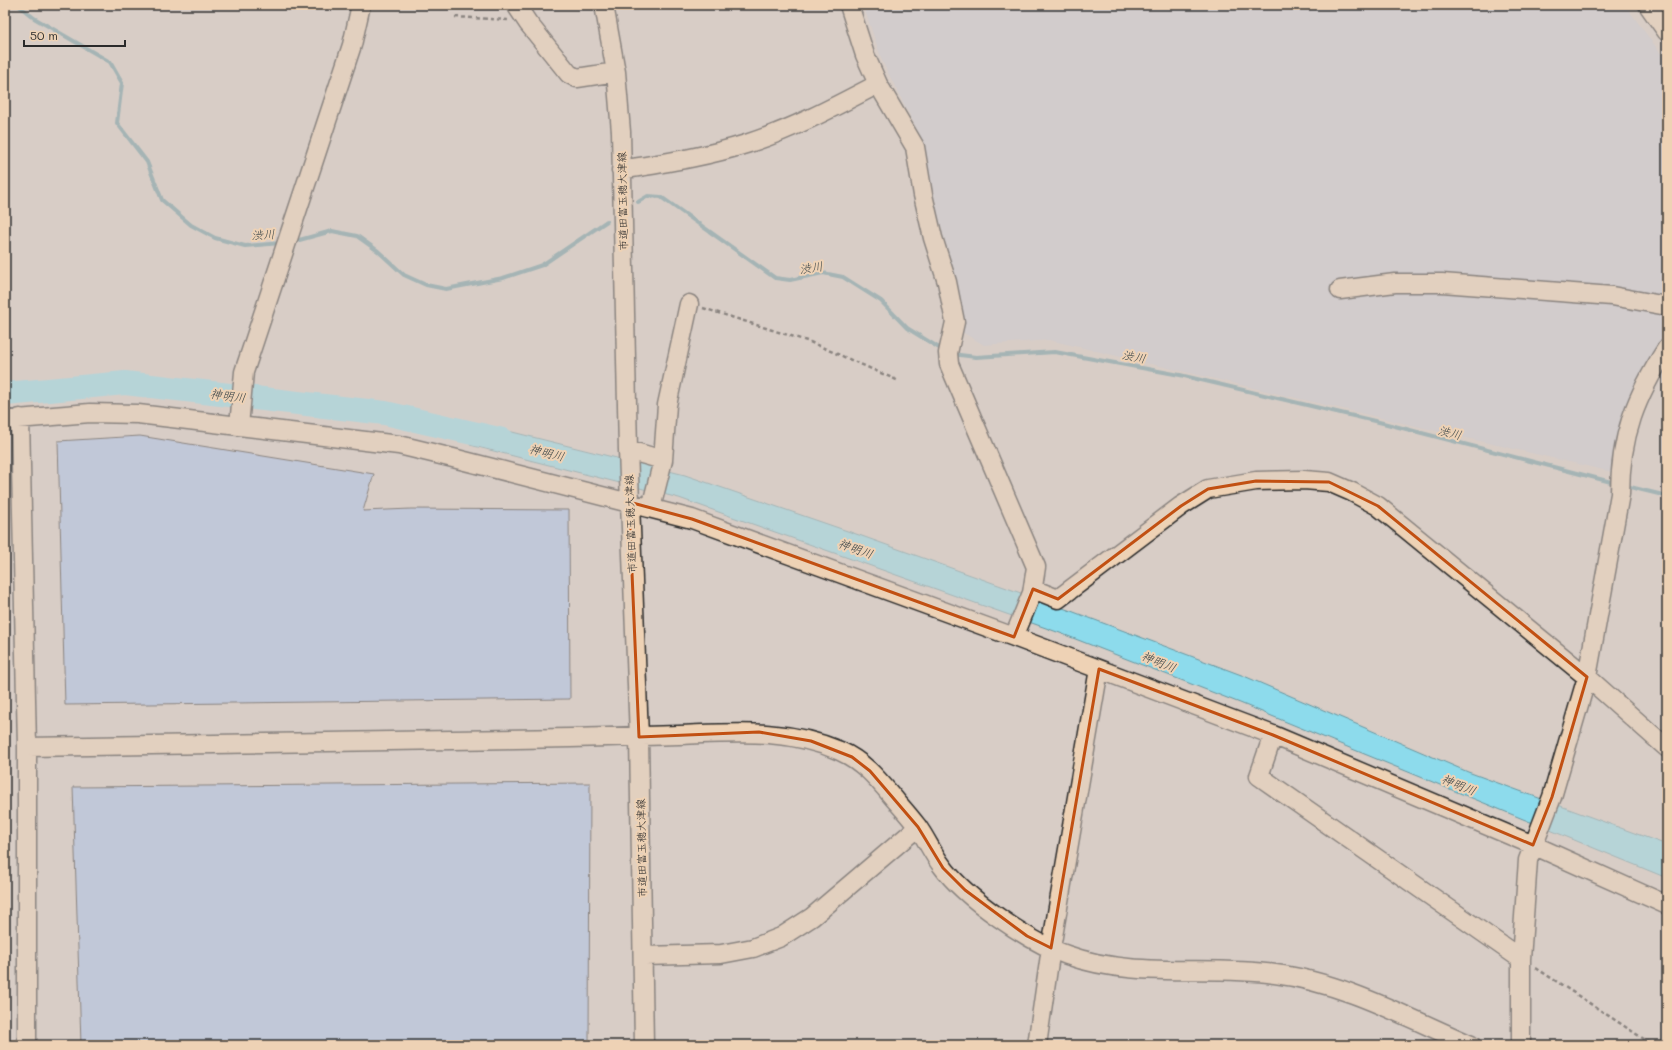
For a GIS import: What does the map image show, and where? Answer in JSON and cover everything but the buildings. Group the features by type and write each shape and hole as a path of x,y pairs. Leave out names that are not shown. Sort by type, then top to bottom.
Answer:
{"street":[{"path":"239,421 244,372 352,45 361,5"},
{"path":"516,5 528,23 569,74 577,78 616,72"},
{"name":"市道田富玉穂大津線","path":"604,5 616,72 621,132 629,497 639,737 644,956 644,1045"},
{"path":"849,5 865,55 878,84 915,147 929,224 947,282 955,322 948,353 949,364 1036,567 1032,591 1016,632"},
{"path":"1648,5 1667,32"},
{"path":"621,170 685,159 746,144 812,118 878,84"},
{"path":"1340,290 1395,283 1442,283 1612,296 1667,306"},
{"path":"652,502 662,463 668,405 689,304"},
{"path":"1521,1045 1521,959 1528,860 1552,797 1587,677 1620,494 1620,474 1624,444 1637,402 1652,372 1667,348"},
{"path":"27,1045 27,747 13,419 90,413 138,414 239,421 399,445 652,502 692,520 1016,632 1099,669 1273,735 1535,840 1667,905"},
{"path":"628,452 662,463"},
{"path":"1032,591 1058,599 1181,506 1208,489 1256,481 1304,480 1329,482 1378,506 1587,677 1667,748"},
{"path":"1037,1045 1051,948 1099,669"},
{"path":"27,747 639,737 759,732 811,741 852,757 870,771 918,827 943,868 965,890 1027,936 1065,955 1094,963 1130,968 1235,970 1277,974 1318,982 1360,997 1471,1045"},
{"path":"1273,735 1259,776 1521,959"},
{"path":"644,956 721,954 753,948 781,938 812,917 918,827"}],"path":[{"path":"454,17 528,23"},
{"path":"689,304 810,342 899,381"},
{"path":"1521,959 1653,1045"}],"highlighted area":[{"path":"1256,481 1329,482 1378,506 1587,677 1552,797 1533,845 1273,735 1099,669 1051,948 1027,936 965,890 943,868 918,827 870,771 852,757 811,741 759,732 639,737 629,502 692,519 1014,637 1033,589 1058,599 1181,506 1208,489"}],"shaded area":[{"path":"863,5 1625,5 1667,62 1667,334 1633,396 1612,472 1049,340 984,345 962,332 960,295 939,219 923,141 883,63"}],"water":[{"path":"472,422 685,475 859,535 1071,611 1244,676 1468,772 1667,845 1667,878 1240,703 1060,633 679,498 470,445"}],"waterway":[{"name":"渋川","path":"18,5 34,18 110,62 122,83 117,123 147,162 162,200 191,225 215,238 245,246 281,243"},
{"name":"渋川","path":"638,202 648,196 661,197 775,278 790,280 823,273 843,277 881,301 907,328 944,351"},
{"name":"渋川","path":"292,242 332,231 357,236 378,251 404,275 426,285 446,289 503,278 542,265 607,221"},
{"name":"渋川","path":"952,354 976,357 1055,352 1180,375 1383,423 1615,483"},
{"name":"神明川","path":"5,394 125,383 385,413 503,440"},
{"name":"渋川","path":"1626,486 1667,496"}]}
